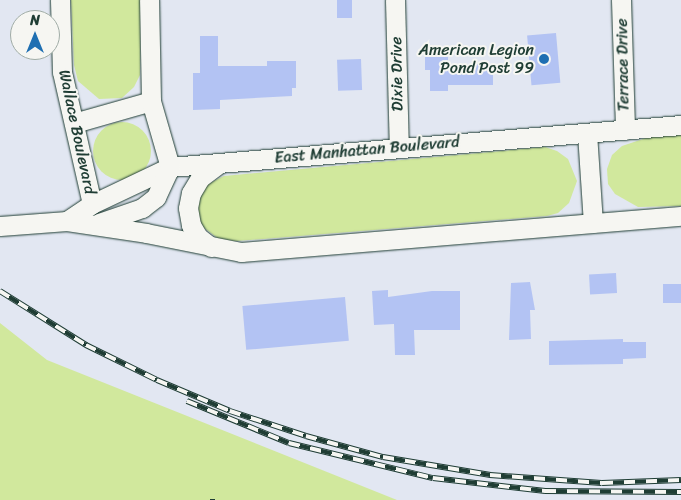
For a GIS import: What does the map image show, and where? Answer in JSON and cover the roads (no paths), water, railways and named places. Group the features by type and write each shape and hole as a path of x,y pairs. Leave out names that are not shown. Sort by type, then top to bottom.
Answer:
{"street":[{"name":"Wallace Boulevard","path":"60,0 62,72 92,204"},
{"path":"89,225 142,208 156,197 170,167 152,101 149,0"},
{"name":"Dixie Drive","path":"395,0 399,148"},
{"name":"Terrace Drive","path":"621,0 625,130"},
{"path":"74,123 152,101"},
{"name":"East Manhattan Boulevard","path":"67,221 92,204 170,167 681,125"},
{"path":"587,133 593,223"},
{"path":"211,247 198,237 191,224 188,208 191,193 200,178 220,163"},
{"name":"East Manhattan Boulevard","path":"0,226 67,221 146,233 241,252 681,216"}],"railway":[{"path":"0,291 86,345 157,380 230,411 306,436 383,457 490,475 602,483 681,480"},
{"path":"187,401 289,443 433,478 545,491 681,492"}],"place":[{"name":"American Legion Pond Post 99","path":"544,59"}]}
